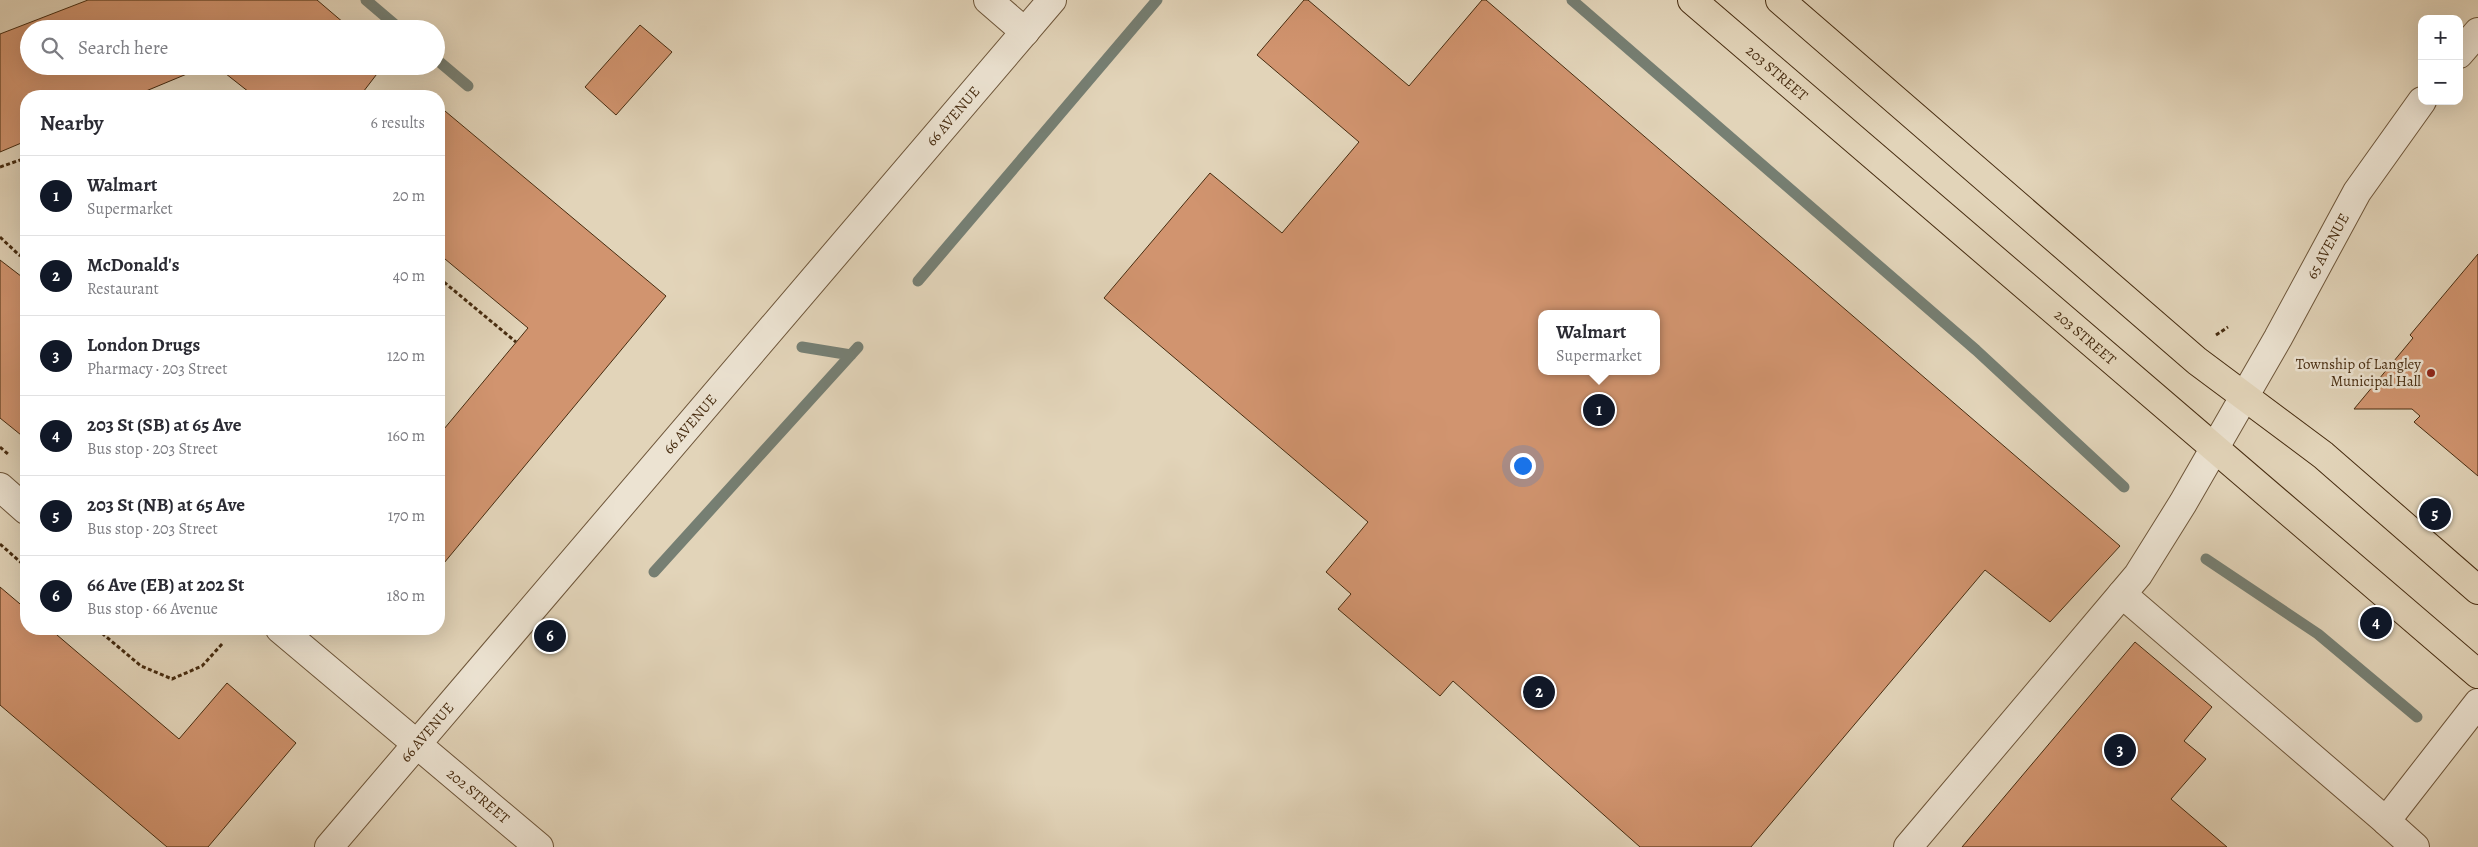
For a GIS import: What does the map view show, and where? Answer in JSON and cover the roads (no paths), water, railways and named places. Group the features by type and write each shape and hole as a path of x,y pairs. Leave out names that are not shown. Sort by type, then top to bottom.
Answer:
{"main road":[{"name":"203 STREET","path":"1692,0 2478,674"},
{"path":"1780,0 2197,361 2323,455 2478,590"}],"street":[{"path":"988,0 1025,32"},
{"name":"66 AVENUE","path":"329,847 1052,0"},
{"path":"2463,49 2478,32"},
{"name":"65 AVENUE","path":"1908,847 2138,575 2244,396 2356,192 2419,105"},
{"path":"0,487 20,505"},
{"path":"2122,594 2415,847"},
{"name":"202 STREET","path":"287,635 417,744 532,845"},
{"path":"2386,821 2478,703"}],"waterway":[{"path":"366,0 389,20"},
{"path":"918,281 1157,0"},
{"path":"1572,0 1976,350 2124,487"},
{"path":"445,67 468,86"},
{"path":"802,347 851,355"},
{"path":"654,572 858,347"},
{"path":"2206,559 2318,634 2417,717"}],"place":[{"name":"Township of Langley Municipal Hall","path":"2431,373"},
{"name":"Walmart","path":"1599,410"},
{"name":"203 St (NB) at 65 Ave","path":"2435,514"},
{"name":"203 St (SB) at 65 Ave","path":"2376,623"},
{"name":"66 Ave (EB) at 202 St","path":"550,636"},
{"name":"McDonald's","path":"1539,692"},
{"name":"London Drugs","path":"2120,750"}]}
